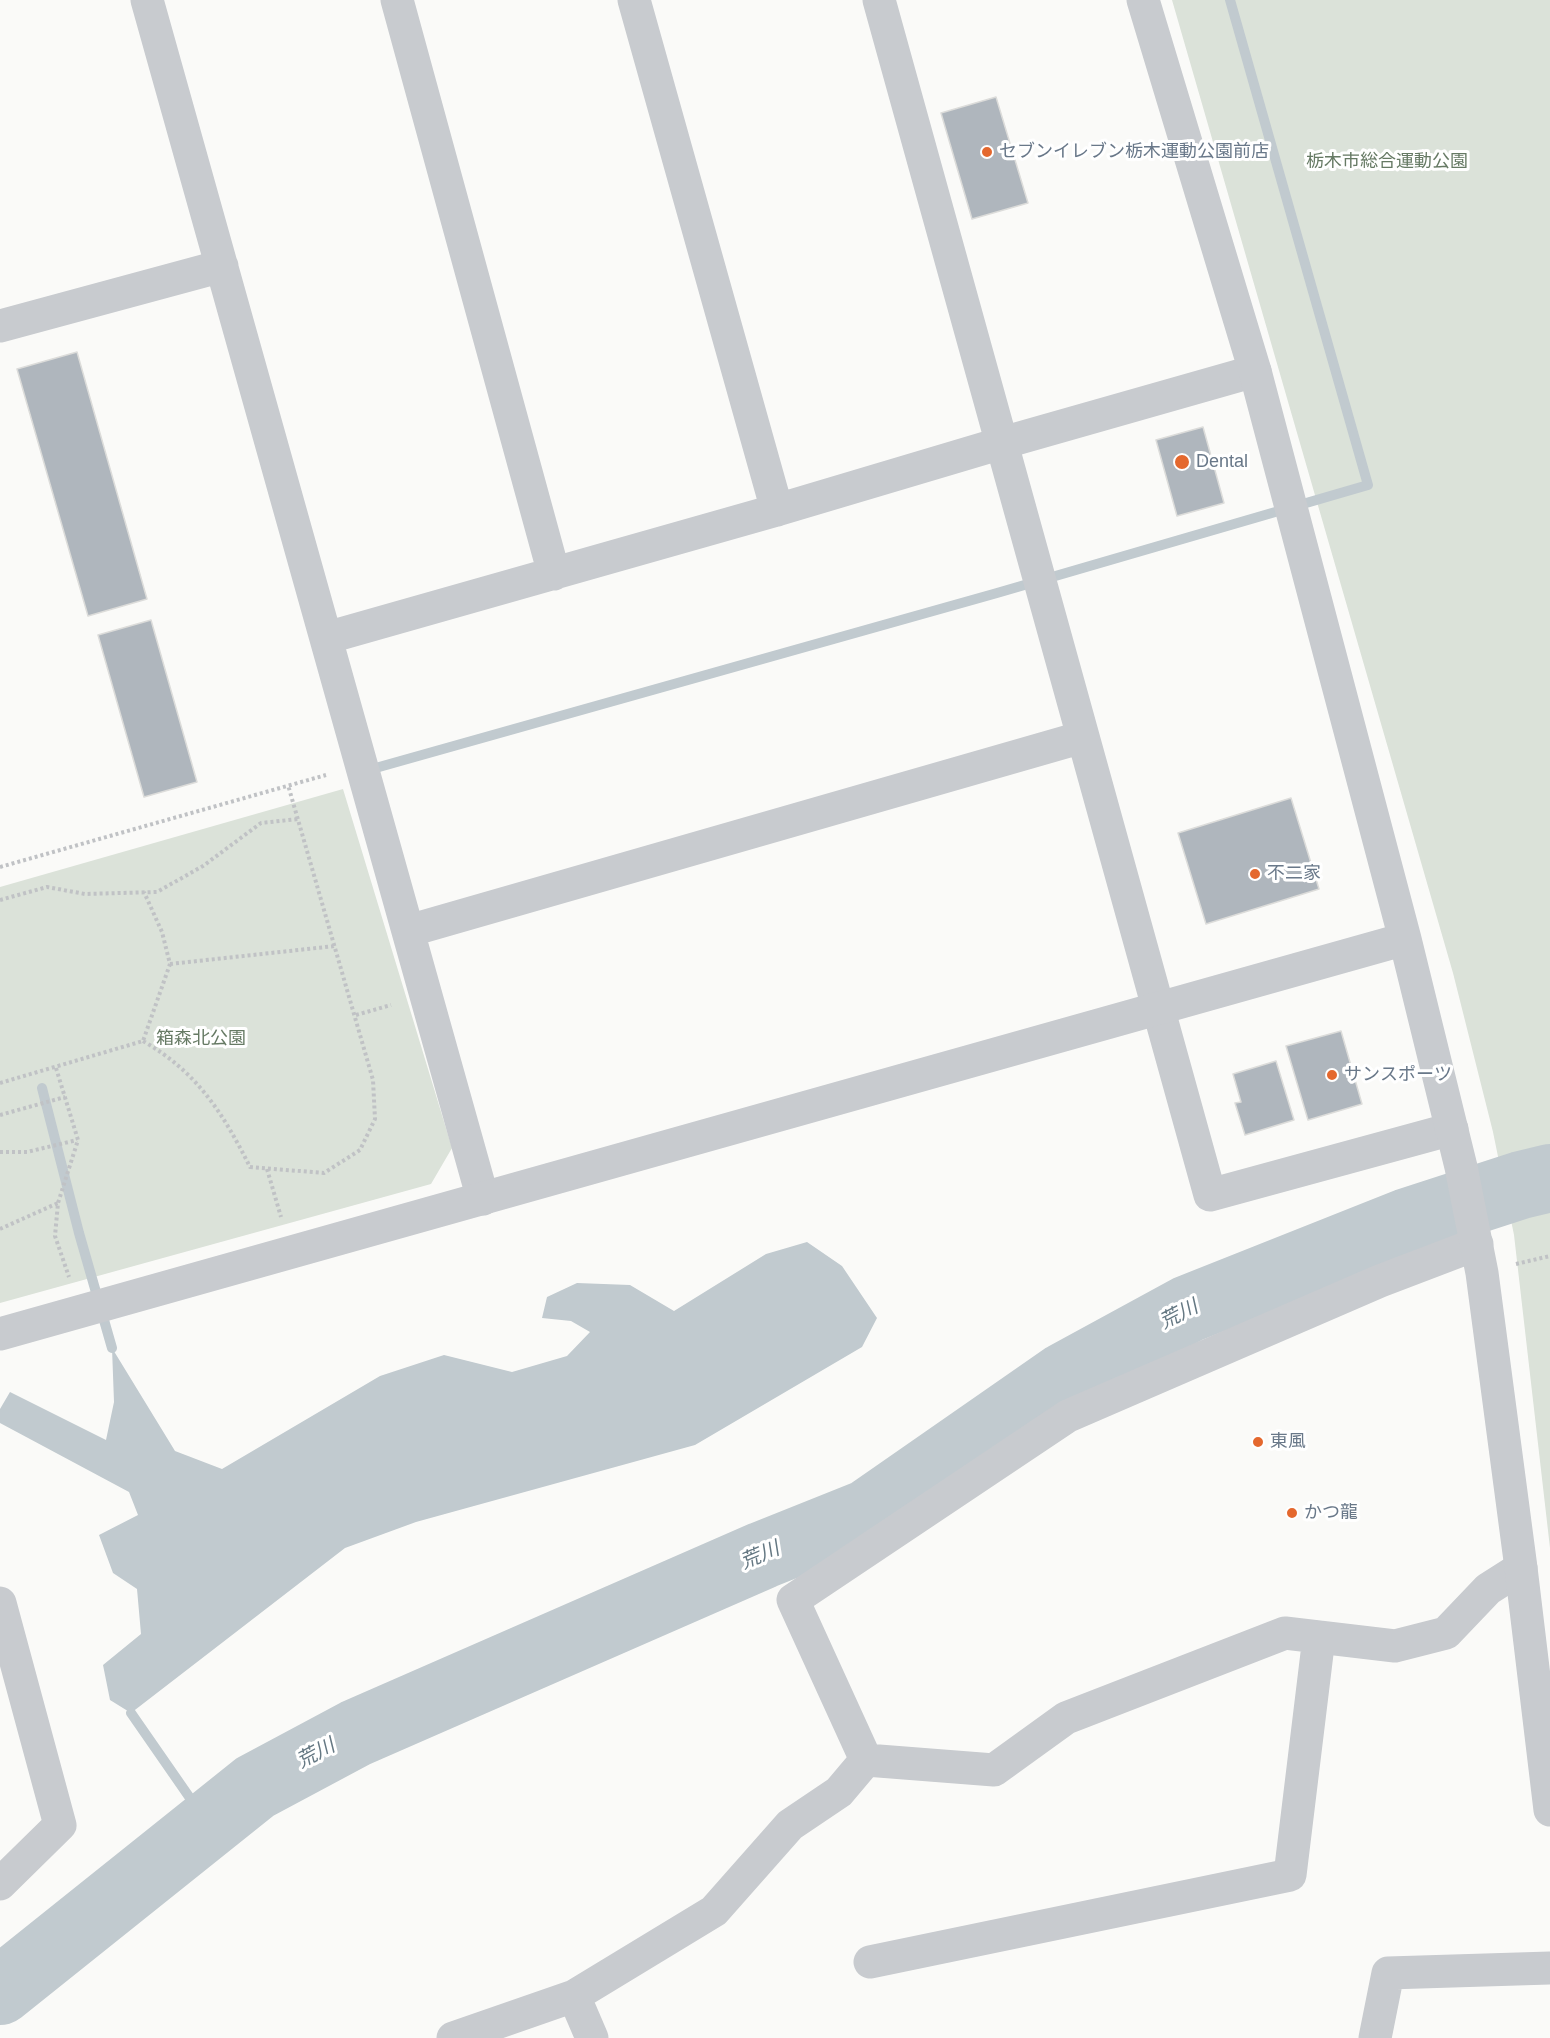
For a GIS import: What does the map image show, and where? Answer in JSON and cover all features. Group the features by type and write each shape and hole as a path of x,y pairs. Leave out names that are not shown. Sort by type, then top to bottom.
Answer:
{"street":[{"path":"147,0 483,1199"},
{"path":"396,0 554,574"},
{"path":"634,0 777,510"},
{"path":"879,0 1083,738 1160,1007 1210,1195 1452,1129"},
{"path":"1143,0 1255,371 1405,939 1461,1167 1478,1244 1550,1810"},
{"path":"0,326 222,266"},
{"path":"326,638 1255,371"},
{"path":"408,931 1083,738"},
{"path":"0,1334 1405,939"},
{"path":"866,1760 793,1600 1068,1416 1380,1281 1478,1244"},
{"path":"866,1760 994,1770 1066,1718 1286,1633 1395,1646 1446,1633 1488,1588 1521,1568"},
{"path":"0,1605 60,1824 0,1884"},
{"path":"870,1962 1290,1875 1319,1637"},
{"path":"453,2038 574,1996 714,1911 790,1825 839,1792 866,1760"},
{"path":"1375,2038 1388,1973 1550,1968"},
{"path":"574,1996 592,2038"}],"path":[{"path":"0,867 362,765"},
{"path":"0,1083 143,1041 166,1055 199,1084 230,1127 250,1167 324,1173 360,1150 375,1119 373,1080 288,785"},
{"path":"0,900 47,887 85,894 157,892 203,866 261,823 298,819"},
{"path":"143,1041 171,964 162,932 144,892"},
{"path":"171,964 335,946"},
{"path":"56,1068 78,1140 58,1203 55,1236 81,1311"},
{"path":"0,1115 65,1097"},
{"path":"0,1152 27,1152 78,1140"},
{"path":"267,1169 291,1252"},
{"path":"0,1229 58,1203"}],"green space":[{"name":"栃木市総合運動公園","path":"1172,0 1550,0 1550,1548 1514,1235 1493,1132 1453,973"},
{"name":"箱森北公園","path":"343,789 452,1148 431,1184 0,1303 0,887"}],"shaded area":[{"path":"807,1242 842,1266 877,1318 862,1347 695,1445 416,1522 345,1548 131,1713 110,1700 103,1665 141,1634 137,1589 113,1573 99,1535 138,1515 129,1492 0,1423 0,1409 10,1392 106,1440 114,1402 112,1348 175,1451 222,1469 380,1376 444,1355 512,1372 567,1356 590,1332 571,1321 542,1318 547,1297 577,1283 630,1285 674,1311 766,1254"}],"building":[{"path":"996,97 1028,203 972,219 941,113"},
{"path":"77,352 147,599 88,616 17,369"},
{"path":"1203,427 1224,503 1177,516 1156,440"},
{"path":"151,620 197,782 144,797 98,635"},
{"path":"1291,798 1319,889 1206,924 1178,833"},
{"path":"1341,1031 1362,1104 1308,1120 1286,1046"},
{"path":"1276,1061 1294,1120 1245,1135 1235,1103 1241,1102 1233,1074"}],"waterway":[{"path":"372,769 997,593 1368,485 1230,0"},
{"path":"42,1088 79,1233 112,1348"},
{"name":"荒川","path":"0,1991 255,1787 356,1733 763,1555 868,1513 1065,1376 1188,1309 1407,1222 1521,1185 1550,1178"},
{"path":"131,1713 208,1824"}],"place":[{"name":"セブンイレブン栃木運動公園前店","path":"987,152"},
{"name":"Dental","path":"1182,462"},
{"name":"不二家","path":"1255,874"},
{"name":"サンスポーツ","path":"1332,1075"},
{"name":"東風","path":"1258,1442"},
{"name":"かつ龍","path":"1292,1513"}]}
